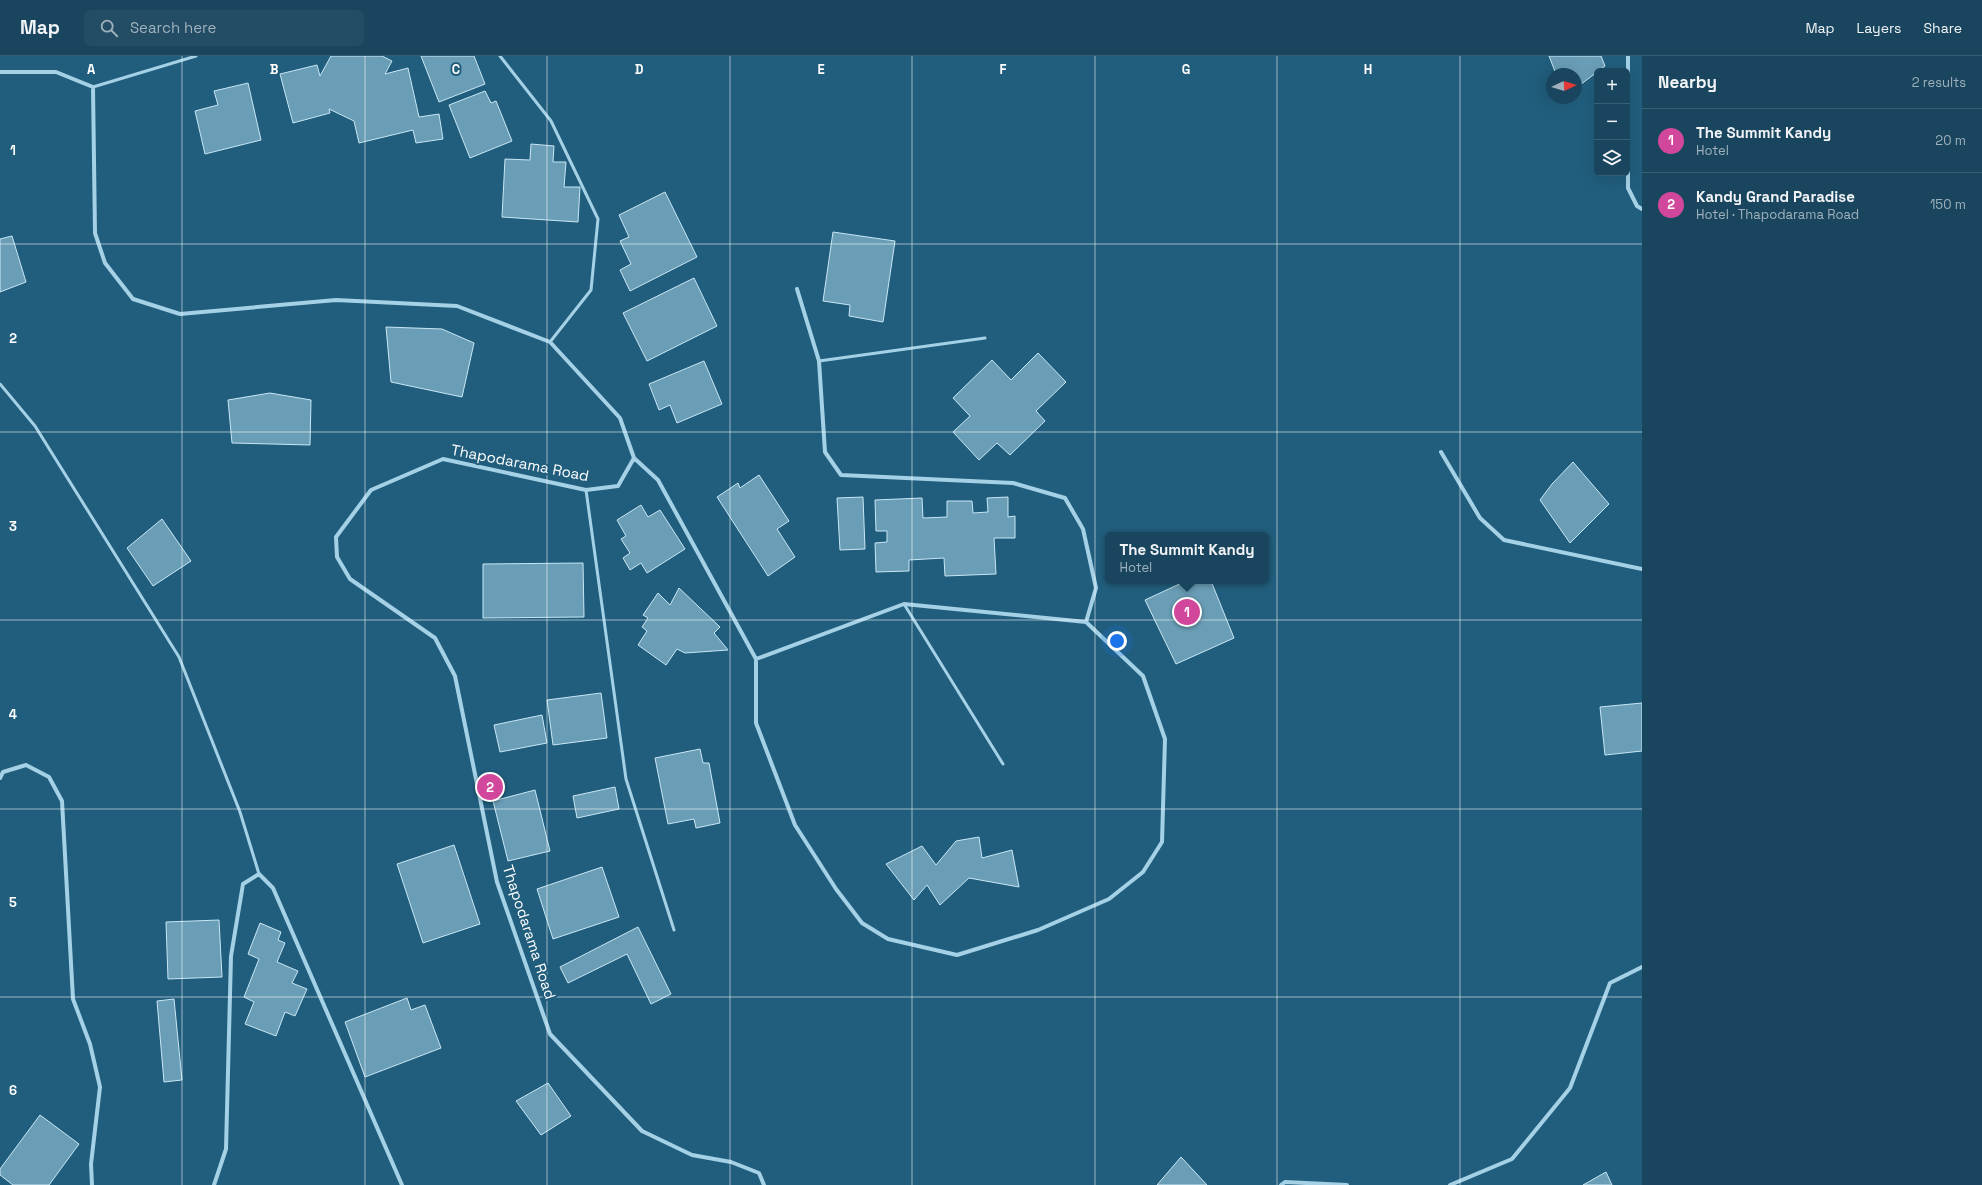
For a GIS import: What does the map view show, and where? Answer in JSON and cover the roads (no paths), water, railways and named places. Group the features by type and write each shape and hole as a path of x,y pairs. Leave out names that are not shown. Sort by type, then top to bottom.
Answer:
{"street":[{"path":"1628,56 1628,188 1637,206 1642,209"},
{"path":"0,72 56,72 93,88 95,233 104,263 133,299 180,314 336,300 457,306 550,342 620,418 634,458 658,480 756,659 756,723 795,825 836,889 862,923 888,940 957,955 1038,930 1109,899 1143,872 1162,842 1165,739 1143,676 1086,622 904,604 756,659"},
{"path":"797,289 819,361 824,452 841,475 1013,483 1065,498 1083,529 1096,588 1086,622"},
{"path":"1441,452 1480,518 1504,540 1642,569"},
{"name":"Thapodarama Road","path":"634,458 618,486 586,490 443,459 371,490 336,537 337,556 350,578 435,638 455,676 497,882 550,1034 642,1131 692,1155 731,1162 759,1173 764,1185"},
{"path":"0,778 3,772 26,765 49,777 62,801 73,999 90,1044 100,1087 91,1164 92,1185"},
{"path":"214,1185 226,1149 231,956 243,884 259,874 273,888 402,1185"},
{"path":"1450,1185 1512,1160 1570,1088 1610,983 1642,967"},
{"path":"1281,1185 1285,1182 1347,1185"}],"lane":[{"path":"93,88 196,56"},
{"path":"500,56 551,120 598,219 591,290 550,342"},
{"path":"819,361 985,338"},
{"path":"0,384 35,426 179,657 240,812 259,874"},
{"path":"586,490 626,779 674,930"},
{"path":"904,604 1003,764"}],"place":[{"name":"The Summit Kandy","path":"1187,612"},
{"name":"Kandy Grand Paradise","path":"490,787"}]}
